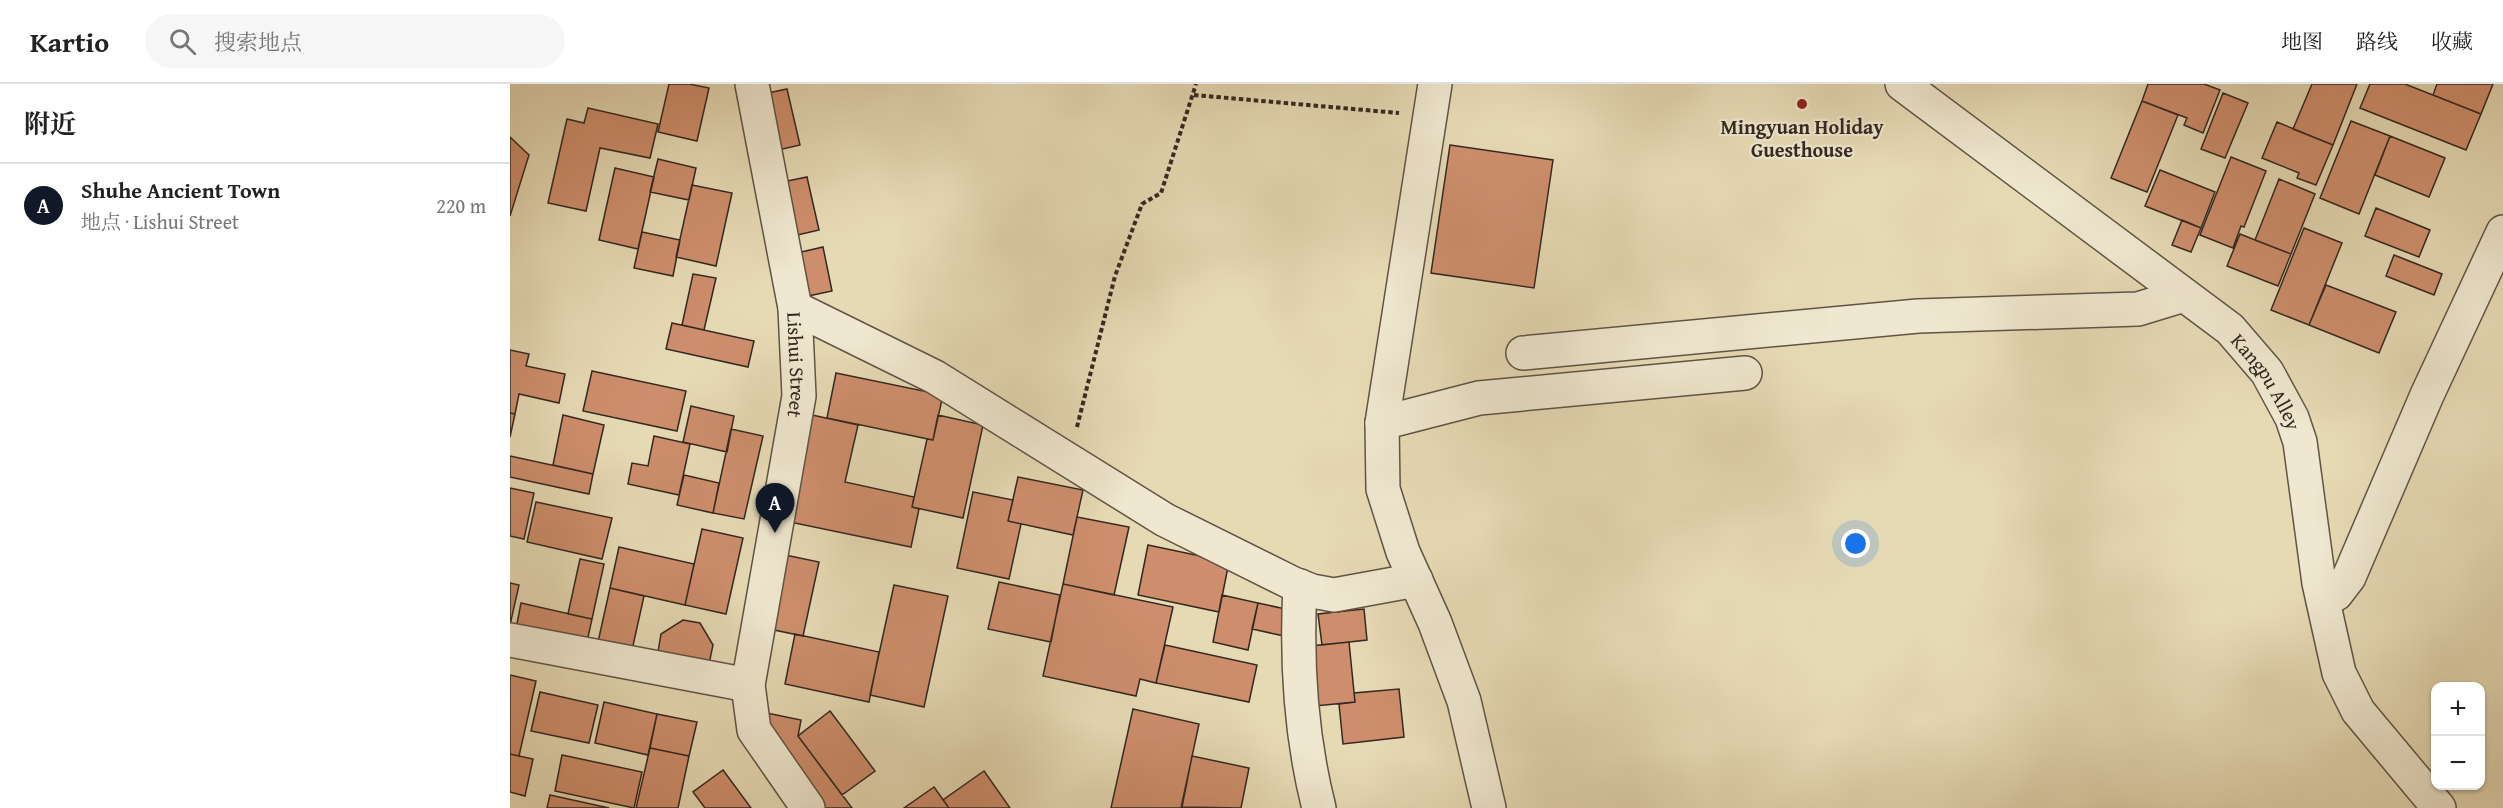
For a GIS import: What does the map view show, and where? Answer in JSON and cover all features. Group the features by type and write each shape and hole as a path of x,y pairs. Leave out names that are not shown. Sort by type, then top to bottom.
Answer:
{"street":[{"name":"Lishui Street","path":"752,84 795,308 799,396 748,685 754,730 808,808"},
{"path":"1435,84 1382,423 1383,489 1403,552 1435,623 1464,701 1489,808"},
{"name":"Kangpu Alley","path":"1902,84 2230,329 2267,372 2292,417 2300,442 2323,600 2339,674 2358,711 2439,808"},
{"path":"2323,600 2336,594 2349,577 2427,395 2503,232"},
{"path":"1523,353 1918,316 2138,309 2184,295"},
{"path":"795,308 935,377 1165,520 1300,586 1334,595 1416,580"},
{"path":"1382,423 1479,398 1745,373"},
{"path":"1300,586 1299,681 1303,730 1319,808"},
{"path":"510,640 748,685"}],"path":[{"path":"1075,434 1115,276 1142,204 1161,193 1196,84"},
{"path":"1194,95 1430,116"}],"building":[{"path":"669,84 689,84 709,88 697,141 658,132"},
{"path":"2148,84 2204,84 2220,90 2203,133 2184,125 2187,118 2142,101"},
{"path":"2312,84 2357,84 2333,145 2293,129"},
{"path":"2370,84 2405,84 2481,114 2466,150 2360,108"},
{"path":"2437,84 2493,84 2481,114 2433,95"},
{"path":"787,89 800,145 761,154 749,97"},
{"path":"2223,93 2248,103 2225,158 2201,149"},
{"path":"2142,101 2178,115 2147,192 2111,178"},
{"path":"588,108 658,124 650,158 600,148 586,211 548,203 567,119 584,123"},
{"path":"2351,121 2390,136 2359,214 2320,198"},
{"path":"2277,122 2333,145 2316,185 2297,178 2299,173 2262,158"},
{"path":"2390,136 2445,158 2429,197 2375,175"},
{"path":"510,137 529,155 510,216"},
{"path":"1450,145 1553,160 1534,288 1431,273"},
{"path":"2231,157 2266,171 2244,227 2241,226 2233,248 2200,235"},
{"path":"658,159 696,168 689,200 650,192"},
{"path":"615,168 654,177 638,249 599,240"},
{"path":"2160,170 2215,192 2201,228 2145,206"},
{"path":"807,177 819,230 780,239 768,185"},
{"path":"2279,179 2315,194 2291,254 2255,240"},
{"path":"692,185 732,193 716,266 676,257"},
{"path":"2376,208 2430,230 2419,257 2365,236"},
{"path":"2182,220 2201,228 2191,252 2172,245"},
{"path":"2304,228 2342,243 2309,325 2271,310"},
{"path":"642,232 680,240 673,276 634,268"},
{"path":"2240,234 2291,254 2278,286 2227,266"},
{"path":"823,247 832,291 794,299 784,256"},
{"path":"2394,255 2442,274 2434,295 2386,276"},
{"path":"693,274 716,278 704,330 682,325"},
{"path":"2326,285 2396,312 2379,353 2309,325"},
{"path":"672,323 754,341 748,367 666,349"},
{"path":"510,350 529,354 526,366 565,374 559,403 519,394 515,414 510,413"},
{"path":"592,371 686,391 677,431 583,411"},
{"path":"836,373 943,395 933,440 827,418"},
{"path":"691,406 734,416 727,452 683,442"},
{"path":"510,413 515,414 510,437"},
{"path":"803,413 858,425 845,482 914,497 912,507 919,509 911,547 780,520"},
{"path":"563,415 604,425 593,474 553,465"},
{"path":"938,415 983,425 963,518 912,507 927,439 933,440"},
{"path":"731,429 763,436 744,519 713,513"},
{"path":"654,436 690,444 679,495 628,484 632,463 648,466"},
{"path":"510,456 593,474 589,494 510,477"},
{"path":"684,475 719,483 713,513 677,505"},
{"path":"1018,477 1083,490 1073,535 1008,521"},
{"path":"510,488 534,493 524,539 510,536"},
{"path":"973,492 1013,500 1008,521 1021,524 1009,579 957,568"},
{"path":"536,502 612,518 602,559 527,542"},
{"path":"1077,517 1129,527 1114,595 1063,584"},
{"path":"702,529 743,538 726,614 685,605"},
{"path":"1148,545 1229,562 1219,612 1138,595"},
{"path":"619,547 694,564 685,605 610,588"},
{"path":"771,552 819,562 803,636 755,626"},
{"path":"580,559 604,564 592,619 568,614"},
{"path":"999,582 1060,595 1051,642 988,629"},
{"path":"510,583 519,585 510,625"},
{"path":"1063,584 1173,607 1156,683 1140,679 1136,696 1043,676"},
{"path":"894,585 948,596 924,707 870,695"},
{"path":"610,588 644,596 628,668 594,660"},
{"path":"1222,595 1258,603 1248,650 1213,642"},
{"path":"521,603 592,619 584,655 514,639"},
{"path":"1258,603 1290,610 1284,636 1252,629"},
{"path":"1364,609 1367,640 1322,645 1318,614"},
{"path":"683,620 700,623 713,645 709,664 658,652 661,634"},
{"path":"795,634 879,652 869,702 785,684"},
{"path":"1349,642 1355,702 1315,706 1309,646"},
{"path":"1165,645 1257,665 1249,702 1156,683"},
{"path":"510,675 536,681 519,756 510,754"},
{"path":"1399,689 1404,737 1343,744 1339,704 1355,702 1354,693"},
{"path":"540,692 598,705 589,743 531,731"},
{"path":"604,702 657,714 648,755 595,743"},
{"path":"1133,709 1199,724 1181,808 1111,808"},
{"path":"830,711 875,771 842,795 798,736"},
{"path":"762,712 801,720 798,736 852,808 799,808"},
{"path":"657,714 697,722 689,756 650,748"},
{"path":"650,748 689,756 678,808 636,808"},
{"path":"510,754 533,759 525,796 510,792"},
{"path":"562,755 642,772 634,808 555,791"},
{"path":"1192,756 1249,768 1241,808 1182,807"},
{"path":"723,770 751,808 705,808 693,792"},
{"path":"984,771 1010,808 949,808 943,800"},
{"path":"934,787 949,808 904,808"},
{"path":"550,795 609,808 547,808"}],"place":[{"name":"Mingyuan Holiday Guesthouse","path":"1802,104"},
{"name":"Shuhe Ancient Town","path":"775,533"}]}
